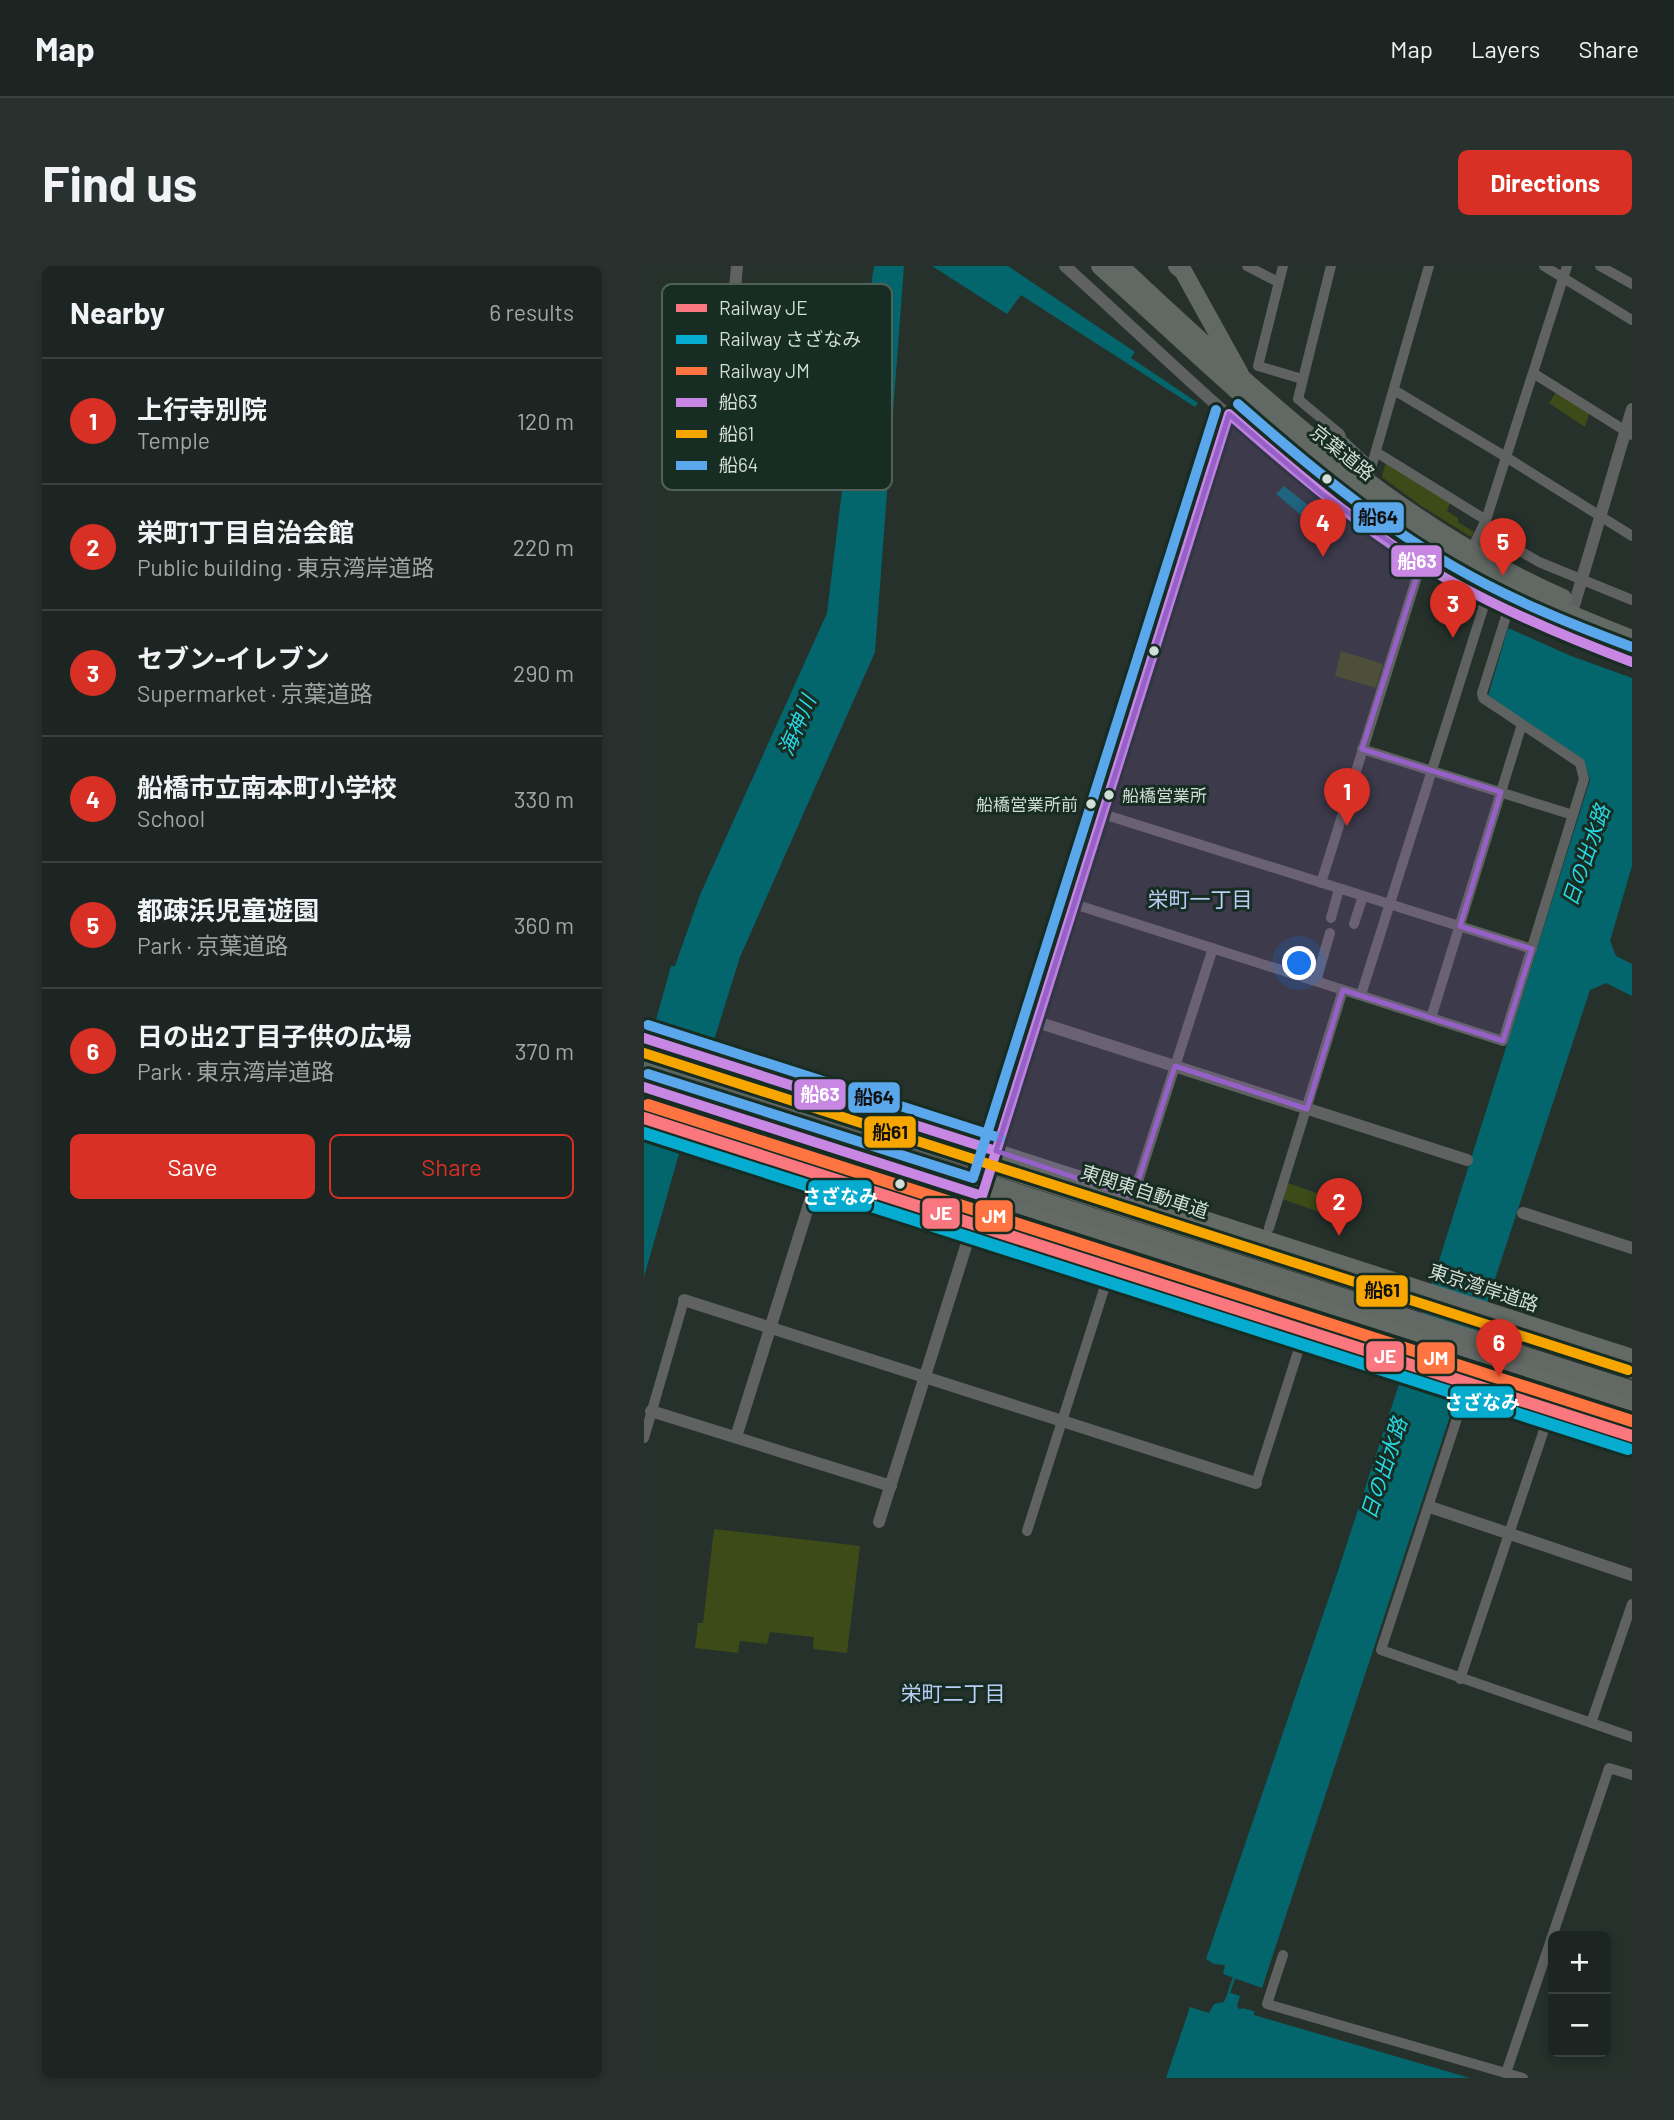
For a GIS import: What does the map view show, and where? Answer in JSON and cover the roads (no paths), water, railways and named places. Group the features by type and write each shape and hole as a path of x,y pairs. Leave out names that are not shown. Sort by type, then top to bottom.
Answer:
{"highway":[{"name":"京葉道路","path":"1100,266 1264,414 1367,498 1409,528 1491,578 1531,598 1632,639"},
{"name":"京葉道路","path":"1120,266 1324,449 1416,518 1465,549 1543,589 1632,626"},
{"path":"1180,269 1242,377"},
{"name":"東京湾岸道路","path":"644,1038 1632,1357"},
{"name":"東関東自動車道","path":"644,1054 1632,1370"},
{"name":"東関東自動車道","path":"644,1073 1632,1390"},
{"path":"644,1087 1632,1405"},
{"path":"851,1105 862,1116 886,1128 887,1139 891,1144 969,1170 976,1175 982,1196"},
{"path":"996,1152 1000,1175 1042,1190 1051,1210 1099,1228 1102,1234"}],"street":[{"path":"735,284 737,266"},
{"path":"1065,266 1286,465 1356,520 1421,564 1486,599 1564,636 1632,662"},
{"path":"1247,266 1278,282"},
{"path":"1283,266 1258,366 1302,379"},
{"path":"1331,266 1302,379 1299,401 1340,434 1342,440 1371,467"},
{"path":"1356,520 1429,266"},
{"path":"1544,266 1632,320"},
{"path":"1455,583 1484,525 1567,266"},
{"path":"1600,266 1632,284"},
{"path":"1533,373 1629,433"},
{"path":"1394,390 1632,536"},
{"path":"1564,636 1599,516 1629,433 1632,409"},
{"path":"879,1521 1229,414"},
{"path":"1376,452 1529,557 1632,600"},
{"path":"1321,883 1421,564"},
{"path":"1362,995 1486,599"},
{"path":"1074,904 1503,1041 1584,779 1580,763 1487,702 1482,693 1508,610"},
{"path":"1431,1018 1522,724"},
{"path":"1362,749 1573,815"},
{"path":"1103,814 1532,949"},
{"path":"1331,918 1339,889"},
{"path":"1354,924 1363,896"},
{"path":"1316,981 1330,933"},
{"path":"1133,1197 1213,948"},
{"path":"1269,1228 1343,990"},
{"path":"1037,1021 1467,1160"},
{"path":"693,1143 1399,1370"},
{"path":"736,1437 827,1147"},
{"path":"1523,1213 1632,1248"},
{"path":"1027,1531 1120,1239"},
{"path":"1153,1290 1165,1254"},
{"path":"1198,1305 1209,1268"},
{"path":"644,1438 684,1300 1256,1483 1302,1339"},
{"path":"1632,1445 1466,1391 1381,1650 1632,1737"},
{"path":"1592,1432 1604,1396"},
{"path":"652,1410 891,1486"},
{"path":"1460,1679 1548,1418"},
{"path":"1430,1507 1632,1575"},
{"path":"1591,1723 1632,1604"},
{"path":"1506,2073 1609,1768 1632,1775"},
{"path":"1283,1955 1267,2004 1523,2078"}],"water":[{"path":"874,266 904,266 892,426 892,284 871,284"},
{"path":"932,266 1008,266 1135,352 1131,358 1198,403 1195,407 1021,295 1007,314"},
{"path":"1284,486 1309,506 1301,515 1276,494"},
{"name":"海神川","path":"842,490 887,490 875,652 740,957 684,1136 644,1277 644,1063 671,966 675,966 700,895 827,613"},
{"path":"1508,628 1571,656 1632,678 1632,866 1610,941 1616,956 1632,964 1632,996 1606,983 1590,990 1262,1988 1223,1974 1225,1965 1214,1964 1206,1959 1338,1571 1432,1283 1590,780 1584,760 1488,696"},
{"path":"1228,1992 1240,1996 1237,2006 1240,2010 1242,2008 1254,2011 1254,2015 1470,2078 1166,2078 1190,2007 1209,2013 1214,2004 1224,2002"}],"waterway":[{"name":"日の出水路","path":"1229,1992 1234,1978"}],"rail line":[{"name":"JM","path":"648,1105 1632,1421"},
{"name":"JE","path":"644,1118 1632,1436"},
{"name":"さざなみ","path":"644,1133 1628,1449"}],"place":[{"name":"船橋市立南本町小学校","path":"1323,557"},
{"name":"都疎浜児童遊園","path":"1503,576"},
{"name":"セブン-イレブン","path":"1453,638"},
{"name":"船橋営業所","path":"1109,795"},
{"name":"船橋営業所前","path":"1091,804"},
{"name":"上行寺別院","path":"1347,826"},
{"name":"栄町1丁目自治会館","path":"1339,1236"},
{"name":"日の出2丁目子供の広場","path":"1499,1377"}],"district":[{"name":"栄町一丁目","path":"1200,898"},
{"name":"栄町二丁目","path":"953,1692"}]}
